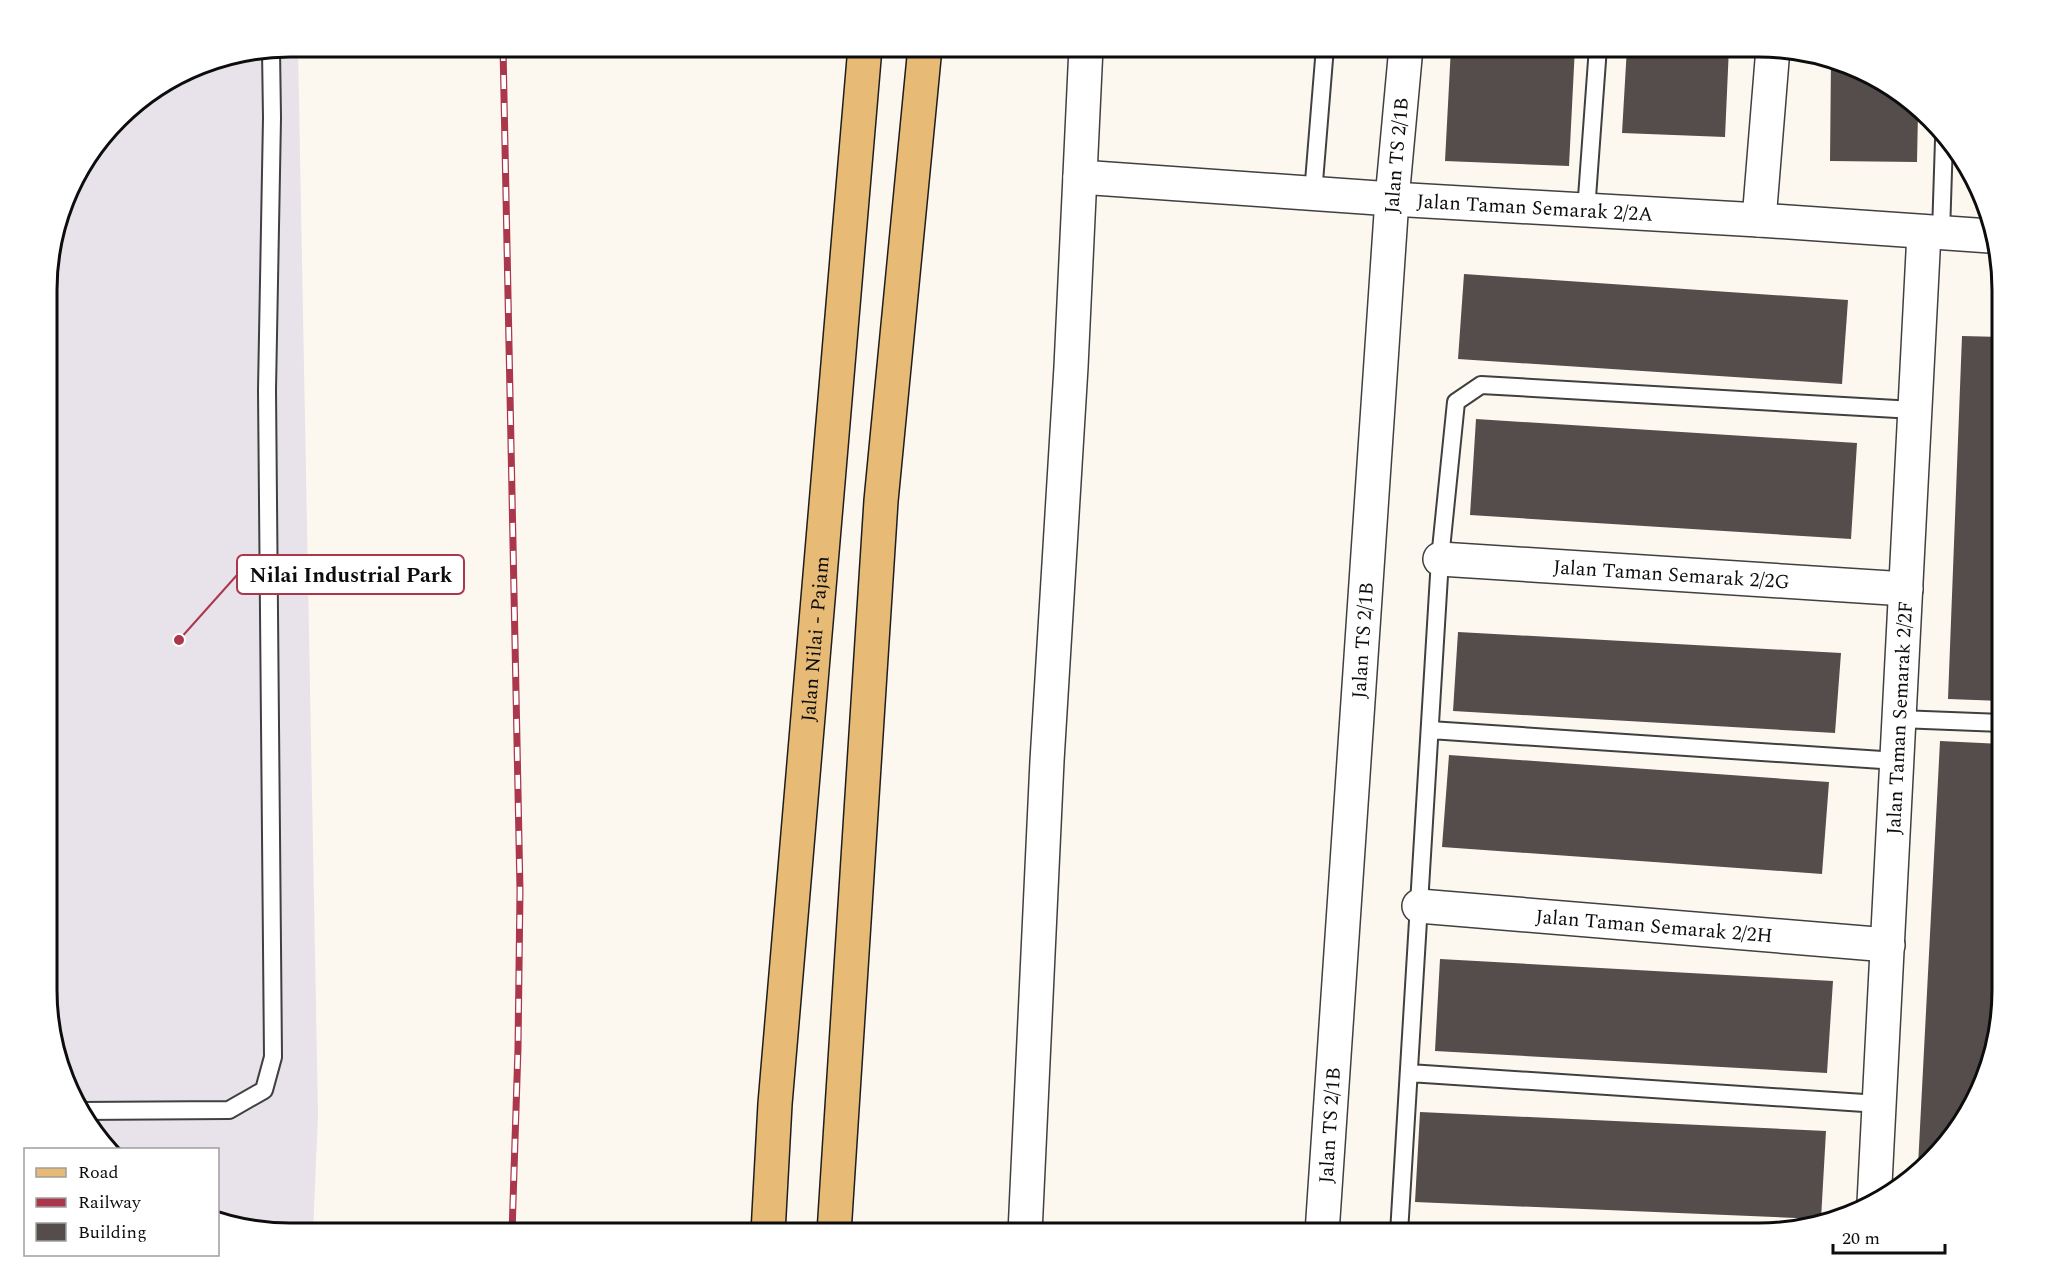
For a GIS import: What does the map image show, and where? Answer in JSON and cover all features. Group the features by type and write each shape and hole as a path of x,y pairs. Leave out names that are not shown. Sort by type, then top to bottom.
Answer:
{"main road":[{"name":"Jalan Nilai - Pajam","path":"769,1223 775,1104 863,57"},
{"path":"835,1223 881,501 924,57"}],"street":[{"path":"1025,1223 1047,761 1071,367 1085,57"},
{"name":"Jalan TS 2/1B","path":"1323,1223 1392,199 1405,57"},
{"path":"1759,220 1772,57"},
{"name":"Jalan Taman Semarak 2/2A","path":"1080,177 1313,194 1986,236"},
{"name":"Jalan Taman Semarak 2/2F","path":"1877,1191 1879,1104 1914,410 1933,233"},
{"name":"Jalan Taman Semarak 2/2G","path":"1440,559 1906,589"},
{"name":"Jalan Taman Semarak 2/2H","path":"1419,906 1887,945"}],"lane":[{"path":"1313,194 1324,57"},
{"path":"1586,211 1597,57"},
{"path":"91,1111 229,1110 264,1090 273,1057 267,390 271,58"},
{"path":"1933,233 1943,147"},
{"path":"1401,1223 1440,559 1456,402 1481,385 1914,410"},
{"path":"1899,719 1992,723"},
{"path":"1430,729 1897,761"},
{"path":"1409,1073 1879,1104"}],"shaded area":[{"path":"275,57 298,57 318,1114 313,1223 275,1223 245,1219 219,1212 219,1148 119,1148 105,1132 81,1093 69,1065 61,1035 57,1005 57,275 61,245 69,215 88,174 105,148 136,115 174,88 215,69 245,61"}],"building":[{"path":"1450,57 1574,57 1569,166 1445,161"},
{"path":"1626,57 1729,57 1725,137 1622,133"},
{"path":"1831,68 1875,88 1918,119 1917,162 1830,161"},
{"path":"1464,274 1848,300 1842,384 1458,359"},
{"path":"1962,336 1992,337 1992,701 1948,699"},
{"path":"1476,419 1857,443 1851,539 1470,515"},
{"path":"1458,632 1841,653 1835,733 1453,711"},
{"path":"1940,741 1992,744 1992,1005 1988,1035 1980,1065 1961,1106 1944,1132 1918,1160"},
{"path":"1449,755 1829,782 1822,874 1442,847"},
{"path":"1440,959 1833,981 1827,1073 1435,1051"},
{"path":"1420,1112 1826,1131 1821,1214 1806,1218 1415,1202"}],"railway":[{"path":"503,57 520,891 512,1223"}],"place":[{"name":"Nilai Industrial Park","path":"179,640"}]}
